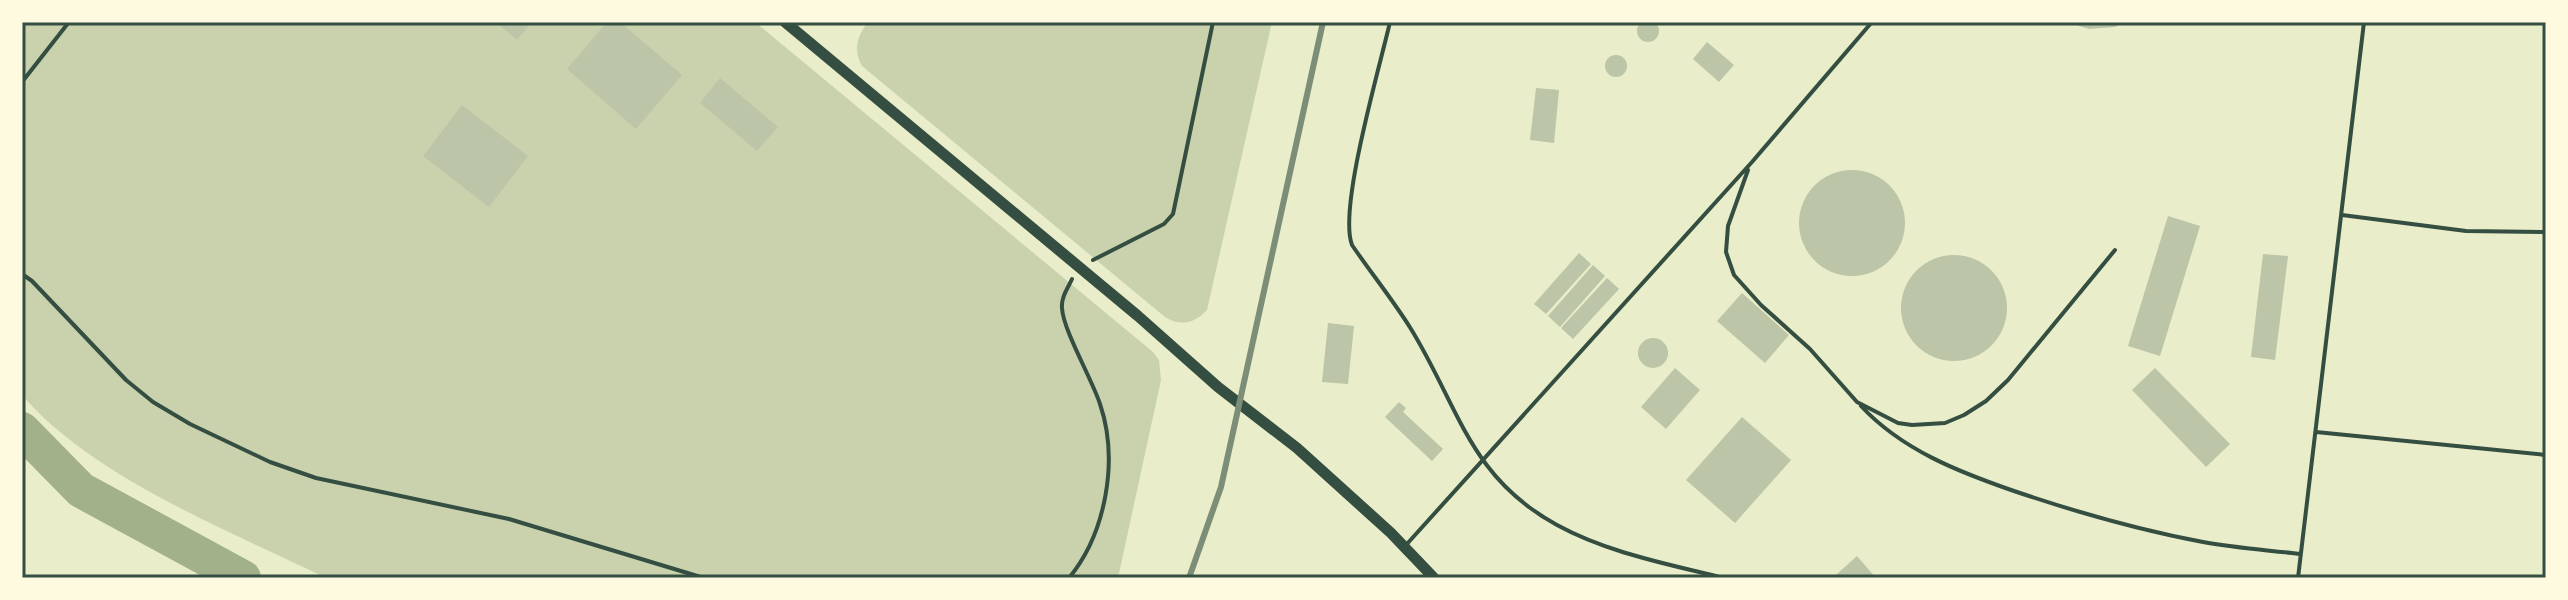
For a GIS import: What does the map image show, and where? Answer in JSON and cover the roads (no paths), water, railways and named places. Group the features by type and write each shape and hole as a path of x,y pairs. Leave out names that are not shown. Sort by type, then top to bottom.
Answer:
{"street":[{"path":"785,22 1080,267 1218,387 1295,447 1434,578"}],"lane":[{"path":"22,82 69,22"},
{"path":"1390,22 1352,188 1347,234 1367,268 1411,328 1444,388 1465,435 1482,462 1508,491 1555,524 1574,534 1640,557 1724,578"},
{"path":"1404,547 1752,162 1872,22"},
{"path":"2298,578 2364,22"},
{"path":"1752,162 1728,226 1726,252 1729,264 1742,285 1810,349 1877,423 1900,440 1934,459 1989,482 2071,510 2205,542 2300,554"},
{"path":"2342,215 2466,231 2546,232"},
{"path":"1857,402 1883,417 1912,425 1945,423 1964,415 1986,401 2008,380 2115,250"},
{"path":"2316,432 2546,455"}],"waterway":[{"path":"22,430 81,490 243,578"}],"railway":[{"path":"1189,578 1221,487 1323,22"}]}
